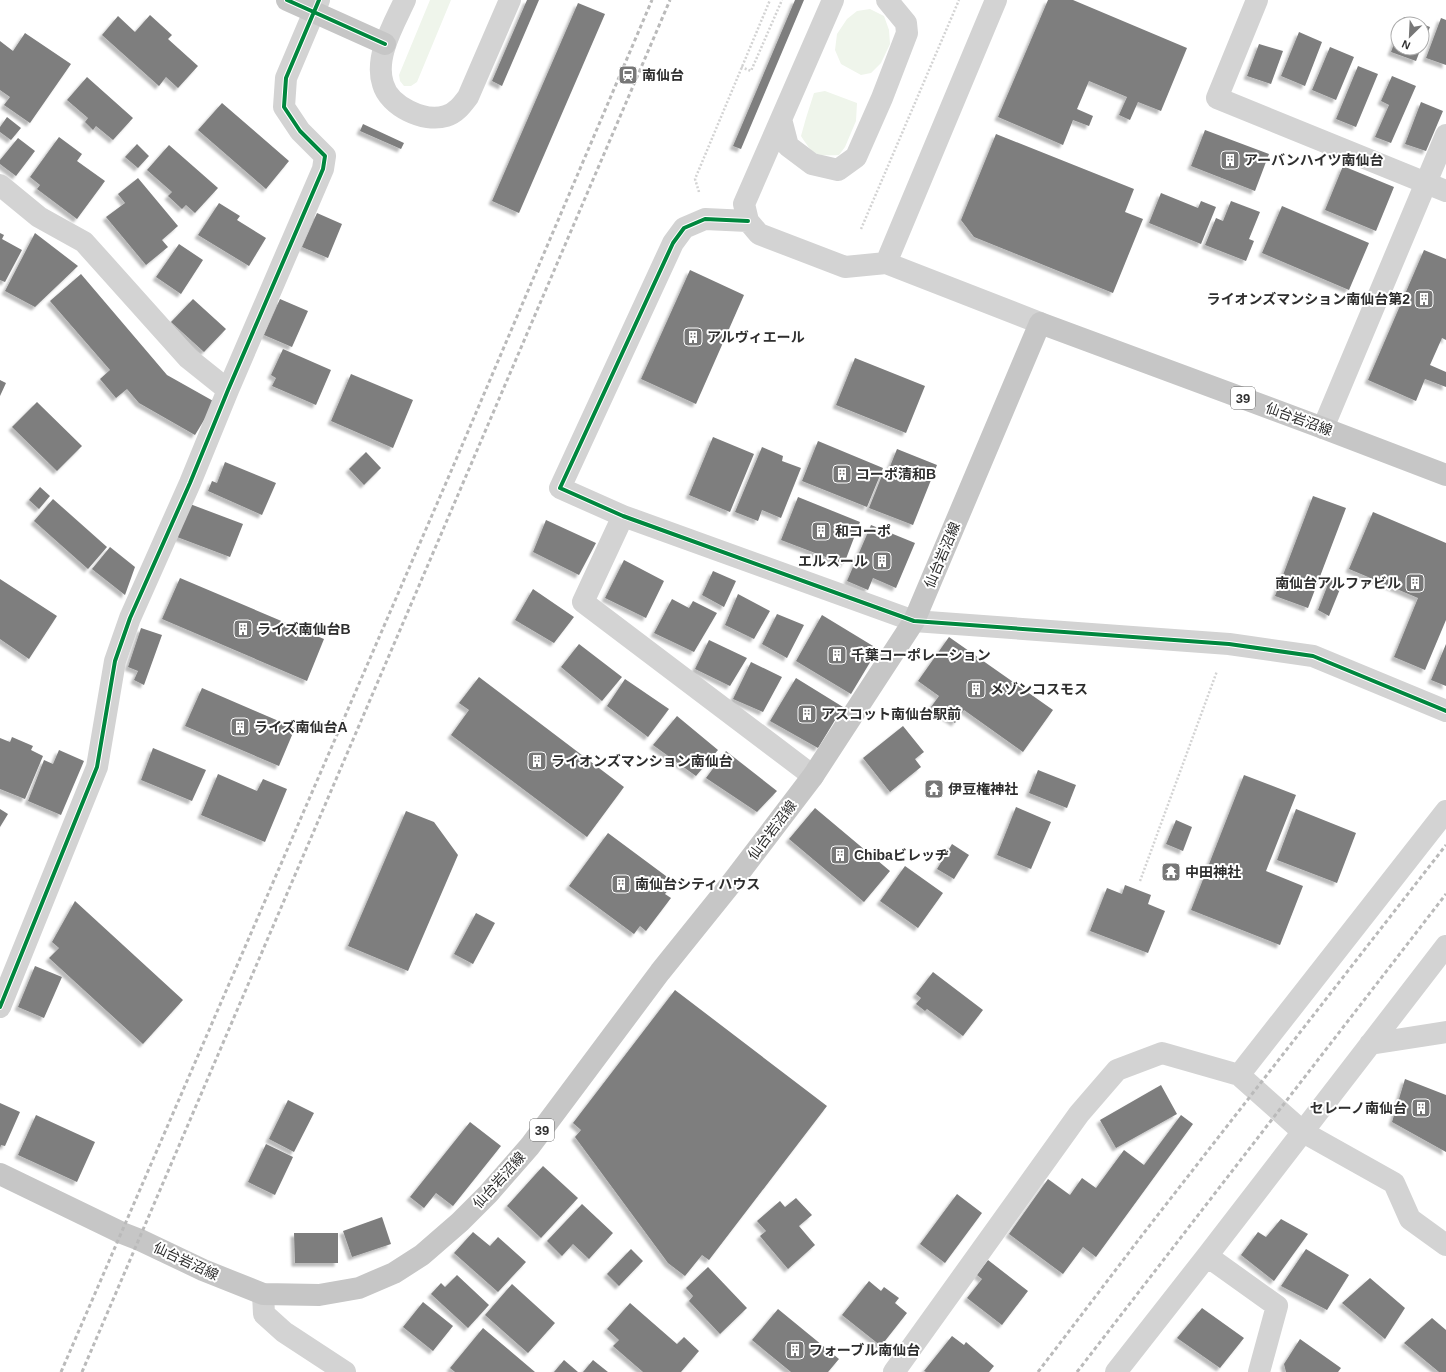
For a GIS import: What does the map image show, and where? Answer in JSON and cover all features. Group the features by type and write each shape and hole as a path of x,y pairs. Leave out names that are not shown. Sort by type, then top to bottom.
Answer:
{"main road":[{"path":"286,0 316,6 385,44"},
{"name":"仙台岩沼線","path":"0,1174 122,1234 140,1240 203,1270 263,1294 319,1295 358,1288 394,1273 422,1255 460,1222 488,1194 530,1146 660,972 730,885 813,776 914,622 1040,323 1446,475"}],"street":[{"path":"405,0 385,44 381,63 383,84 390,97 405,109 426,117 445,116 460,108 468,97 510,0"},
{"path":"781,119 788,146 812,164 838,170 856,157 882,98 907,33 906,23 887,0"},
{"path":"886,263 996,0"},
{"path":"1257,0 1217,98 1446,191"},
{"path":"835,3 781,119 744,204 748,221 759,234 845,268 886,263 1040,323"},
{"path":"0,1007 97,767 115,661 130,618 190,483 228,390 323,170 325,156 300,131 284,107 286,78 316,6"},
{"path":"1323,428 1446,135"},
{"path":"0,186 39,217 84,242 188,358 228,390"},
{"path":"748,221 705,219 684,228 673,243 560,488 622,516 914,622 1229,644 1313,656 1446,711"},
{"path":"622,516 583,602 813,776"},
{"path":"1239,1075 1446,811"},
{"path":"1116,1372 1446,946"},
{"path":"1370,1044 1446,1032"},
{"path":"894,1372 1079,1114 1117,1070 1162,1053 1239,1075 1303,1132 1394,1183 1410,1219 1446,1245"},
{"path":"1207,1256 1277,1306 1259,1372"},
{"path":"263,1294 264,1314 284,1332 346,1372"}],"path":[{"path":"699,193 696,178 770,0"},
{"path":"741,67 751,71 782,0"},
{"path":"861,229 959,0"},
{"path":"1140,881 1219,666 1229,644"}],"shaded area":[{"path":"430,0 451,0 417,82 411,86 404,86 400,81 399,75"},
{"path":"870,9 884,16 889,30 890,44 881,63 871,73 861,75 841,64 835,50 837,34 847,19 857,11"},
{"path":"825,91 857,103 856,121 845,147 839,155 820,155 812,151 801,136 814,93"}],"building":[{"path":"527,0 539,0 502,86 492,81"},
{"path":"795,0 804,0 741,149 733,146"},
{"path":"1048,0 1073,0 1187,48 1161,111 1138,102 1130,120 1119,115 1127,97 1089,81 1077,109 1093,116 1089,126 1073,120 1063,145 998,117"},
{"path":"578,3 605,14 519,213 492,201"},
{"path":"150,15 172,35 168,39 198,66 178,88 166,77 159,86 102,35 118,16 135,32"},
{"path":"1441,18 1446,20 1446,65 1426,58 1427,56 1430,56 1430,47"},
{"path":"1299,32 1322,42 1305,86 1281,76"},
{"path":"25,33 71,64 30,123 4,105 10,97 0,90 0,41 13,51"},
{"path":"1259,44 1283,51 1271,84 1247,76"},
{"path":"1330,47 1354,57 1336,100 1312,90"},
{"path":"1402,56 1418,56 1416,61"},
{"path":"1358,66 1378,74 1356,127 1336,119"},
{"path":"1392,76 1416,86 1391,143 1375,137 1389,105 1381,101"},
{"path":"87,77 133,118 113,140 96,126 93,130 85,122 88,118 67,100"},
{"path":"1421,102 1443,111 1426,151 1405,144"},
{"path":"222,103 289,161 266,189 198,130"},
{"path":"7,117 21,128 11,140 0,132 0,127"},
{"path":"363,124 404,143 401,149 360,131"},
{"name":"アーバンハイツ南仙台","path":"1205,130 1269,154 1255,191 1191,166"},
{"path":"996,134 1134,189 1125,212 1143,219 1113,293 974,237 961,220"},
{"path":"59,137 82,154 77,161 105,181 77,219 37,189 40,185 30,177"},
{"path":"18,138 35,151 16,176 0,164 0,160"},
{"path":"137,144 149,156 138,168 125,157"},
{"path":"169,145 218,188 195,213 186,205 182,209 168,196 172,192 147,170"},
{"path":"1343,166 1394,187 1376,231 1325,210"},
{"path":"138,178 178,226 162,240 168,247 146,265 106,217 125,203 118,194"},
{"path":"1161,193 1198,208 1201,201 1216,207 1201,244 1149,223"},
{"path":"1231,201 1260,212 1249,239 1254,241 1246,261 1205,245 1216,218 1223,221"},
{"path":"219,203 240,216 237,220 266,238 249,266 198,235"},
{"path":"1282,206 1369,243 1349,290 1262,253"},
{"path":"317,213 342,224 328,258 302,247"},
{"path":"0,233 4,235 2,239 22,250 5,282 0,280"},
{"path":"35,233 78,266 35,307 5,291"},
{"path":"179,244 203,260 181,294 156,277"},
{"name":"ライオンズマンション南仙台第2","path":"1424,250 1446,259 1446,340 1442,338 1430,365 1446,372 1446,387 1425,379 1416,401 1368,380"},
{"name":"アルヴィエール","path":"690,270 744,295 696,404 641,379"},
{"path":"81,274 167,375 215,402 195,435 139,403 127,389 116,398 100,379 110,370 50,301"},
{"path":"193,299 226,329 204,352 171,322"},
{"path":"280,299 308,311 292,347 264,335"},
{"path":"283,349 331,370 316,405 272,386 276,378 271,375"},
{"path":"855,358 925,386 906,433 836,405"},
{"path":"351,374 413,400 393,448 331,421"},
{"path":"0,380 6,383 0,396"},
{"path":"37,402 82,446 57,471 12,427"},
{"path":"713,437 754,454 730,512 689,495"},
{"name":"コーポ清和B","path":"818,441 883,468 867,507 802,481"},
{"path":"762,447 783,456 782,461 801,468 781,518 762,510 758,521 735,512"},
{"path":"897,449 937,465 913,525 869,508 883,473 887,474"},
{"path":"366,452 381,468 364,485 349,469"},
{"path":"225,462 276,483 262,515 208,491 212,481 217,483"},
{"path":"40,487 50,496 39,509 29,500"},
{"path":"1313,496 1346,508 1308,608 1275,596"},
{"name":"和コーポ","path":"798,497 860,522 844,564 781,540"},
{"path":"53,499 107,547 88,569 34,521"},
{"path":"190,504 243,524 230,557 177,537"},
{"name":"南仙台アルファビル","path":"1373,512 1446,543 1446,620 1425,670 1394,657 1418,598 1349,569"},
{"path":"546,520 596,543 579,575 533,552"},
{"name":"エルスール","path":"871,525 915,543 896,588 873,578 868,590 847,581"},
{"path":"110,547 135,567 125,595 92,569"},
{"path":"624,560 664,581 646,618 605,598"},
{"path":"713,571 736,581 724,607 702,595"},
{"name":"ライズ南仙台B","path":"180,578 324,639 307,681 162,619"},
{"path":"0,579 57,616 29,659 0,639"},
{"path":"1330,579 1342,584 1329,616 1318,610"},
{"path":"533,589 574,617 554,643 515,620"},
{"path":"738,594 770,611 754,639 725,625"},
{"path":"672,599 689,608 693,601 717,613 694,652 654,633"},
{"path":"777,614 804,625 787,658 762,644"},
{"name":"千葉コーポレーション","path":"822,615 878,649 851,694 796,661"},
{"path":"141,628 162,635 144,685 134,680 138,671 128,667"},
{"name":"メゾンコスモス","path":"949,637 1053,710 1023,752 964,710 955,723 931,707 939,696 918,681"},
{"path":"709,640 747,658 730,686 695,669"},
{"path":"579,644 622,677 602,701 561,667"},
{"path":"1446,644 1446,686 1431,680"},
{"path":"751,662 782,677 763,712 733,699"},
{"name":"ライオンズマンション南仙台","path":"479,677 624,787 587,837 451,735 469,710 459,703"},
{"name":"アスコット南仙台駅前","path":"796,678 843,707 818,748 770,721"},
{"path":"625,679 669,709 648,737 607,706"},
{"name":"ライズ南仙台A","path":"202,688 295,728 279,766 185,726"},
{"path":"677,716 718,750 696,776 653,745"},
{"path":"903,726 924,752 915,759 921,767 890,792 863,758"},
{"path":"12,737 33,746 31,750 43,756 25,799 0,789 0,738 10,742"},
{"path":"153,748 206,770 192,801 141,780"},
{"path":"59,750 84,761 61,815 28,801 44,760 53,764"},
{"path":"726,751 777,791 757,812 706,778"},
{"path":"1038,770 1076,785 1067,808 1029,793"},
{"path":"218,774 257,791 263,779 287,789 265,842 201,815"},
{"path":"1244,775 1296,795 1266,871 1303,886 1280,945 1191,910"},
{"path":"1016,807 1051,822 1031,869 997,855"},
{"name":"Chibaビレッヂ","path":"815,808 890,871 864,902 789,839"},
{"path":"0,809 8,814 0,827"},
{"path":"1296,809 1356,833 1337,883 1277,860"},
{"path":"406,811 434,822 458,855 408,971 348,946"},
{"path":"1176,820 1192,827 1183,851 1166,844"},
{"name":"南仙台シティハウス","path":"608,833 674,882 665,894 671,898 646,931 640,926 634,934 569,886"},
{"path":"952,844 969,855 954,879 937,869"},
{"path":"905,866 943,893 918,928 880,901"},
{"path":"1125,885 1151,895 1148,904 1165,911 1148,953 1090,931 1107,888 1122,894"},
{"path":"75,901 183,1000 143,1044 49,958 59,948 52,942"},
{"path":"476,913 495,923 473,964 454,954"},
{"path":"35,966 62,977 44,1018 18,1007"},
{"path":"933,972 983,1010 963,1036 927,1009 925,1011 916,1004 921,998 916,994"},
{"path":"675,990 827,1106 709,1260 702,1255 685,1276 668,1263 575,1137 581,1130 573,1123"},
{"name":"セレーノ南仙台","path":"1405,1079 1446,1095 1446,1152 1392,1122"},
{"path":"1161,1085 1177,1114 1116,1148 1100,1120"},
{"path":"288,1100 314,1113 294,1152 269,1139"},
{"path":"0,1103 20,1112 5,1146 1,1145 0,1148"},
{"path":"36,1115 95,1142 77,1182 18,1155"},
{"path":"1181,1115 1193,1124 1096,1257 1083,1247 1063,1274 1009,1234 1048,1179 1070,1195 1082,1178 1096,1188 1124,1150 1144,1165"},
{"path":"470,1122 501,1146 453,1206 436,1193 424,1208 410,1197"},
{"path":"266,1144 293,1157 275,1195 248,1182"},
{"path":"543,1166 578,1198 541,1238 507,1206"},
{"path":"957,1194 982,1213 945,1263 920,1244"},
{"path":"796,1198 812,1215 799,1226 815,1245 788,1269 760,1236 766,1231 757,1221 780,1201 785,1207"},
{"path":"582,1204 613,1233 589,1259 573,1244 562,1256 547,1241"},
{"path":"382,1217 391,1244 352,1257 343,1231"},
{"path":"1281,1219 1308,1234 1274,1281 1241,1255 1258,1232 1266,1237"},
{"path":"473,1232 490,1246 498,1237 526,1262 498,1292 454,1253"},
{"path":"294,1233 338,1233 338,1263 295,1263"},
{"path":"631,1249 643,1261 619,1286 607,1274"},
{"path":"1306,1249 1349,1275 1327,1310 1281,1286"},
{"path":"988,1260 1028,1291 1002,1325 967,1298 982,1279 977,1275"},
{"path":"708,1267 747,1308 720,1334 689,1301 693,1296 686,1288"},
{"path":"457,1275 489,1305 468,1328 431,1294 441,1283 445,1287"},
{"path":"1370,1278 1405,1308 1385,1339 1342,1303"},
{"path":"869,1281 881,1291 884,1287 899,1298 895,1303 907,1313 881,1346 842,1315"},
{"path":"512,1284 555,1323 528,1353 485,1315"},
{"path":"423,1302 453,1326 433,1351 403,1327"},
{"path":"630,1303 677,1344 684,1337 699,1351 681,1372 643,1372 613,1346 619,1340 607,1329"},
{"path":"1202,1308 1244,1338 1220,1368 1177,1338"},
{"name":"フォーブル南仙台","path":"778,1309 839,1359 828,1372 791,1372 752,1340"},
{"path":"1432,1318 1446,1330 1446,1372 1439,1372 1404,1343"},
{"path":"483,1328 535,1372 455,1372 450,1368"},
{"path":"952,1336 964,1345 966,1342 994,1366 989,1372 924,1371"},
{"path":"1300,1339 1341,1368 1338,1372 1286,1372 1284,1364"},
{"path":"564,1360 578,1372 554,1372"},
{"path":"593,1360 608,1372 583,1372"}],"railway":[{"path":"61,1372 452,469 652,0"},
{"path":"82,1372 670,0"},
{"path":"1038,1372 1143,1234 1446,845"},
{"path":"1077,1372 1446,894"}],"cycle path":[{"path":"287,0 385,44"},
{"path":"0,1007 97,767 115,661 130,618 190,483 228,390 323,169 325,156 300,131 284,107 286,78 319,0"},
{"path":"748,221 705,219 684,228 673,243 560,488 623,516 914,621 1229,644 1313,656 1446,711"}],"place":[{"name":"南仙台","path":"628,75"},
{"name":"アーバンハイツ南仙台","path":"1230,160"},
{"name":"ライオンズマンション南仙台第2","path":"1424,299"},
{"name":"アルヴィエール","path":"693,337"},
{"name":"コーポ清和B","path":"842,474"},
{"name":"和コーポ","path":"821,531"},
{"name":"エルスール","path":"882,561"},
{"name":"南仙台アルファビル","path":"1415,583"},
{"name":"ライズ南仙台B","path":"243,629"},
{"name":"千葉コーポレーション","path":"837,655"},
{"name":"メゾンコスモス","path":"976,689"},
{"name":"アスコット南仙台駅前","path":"807,714"},
{"name":"ライズ南仙台A","path":"240,727"},
{"name":"ライオンズマンション南仙台","path":"537,761"},
{"name":"伊豆権神社","path":"934,789"},
{"name":"Chibaビレッヂ","path":"840,855"},
{"name":"中田神社","path":"1171,872"},
{"name":"南仙台シティハウス","path":"621,884"},
{"name":"セレーノ南仙台","path":"1421,1108"},
{"name":"フォーブル南仙台","path":"795,1350"}]}
